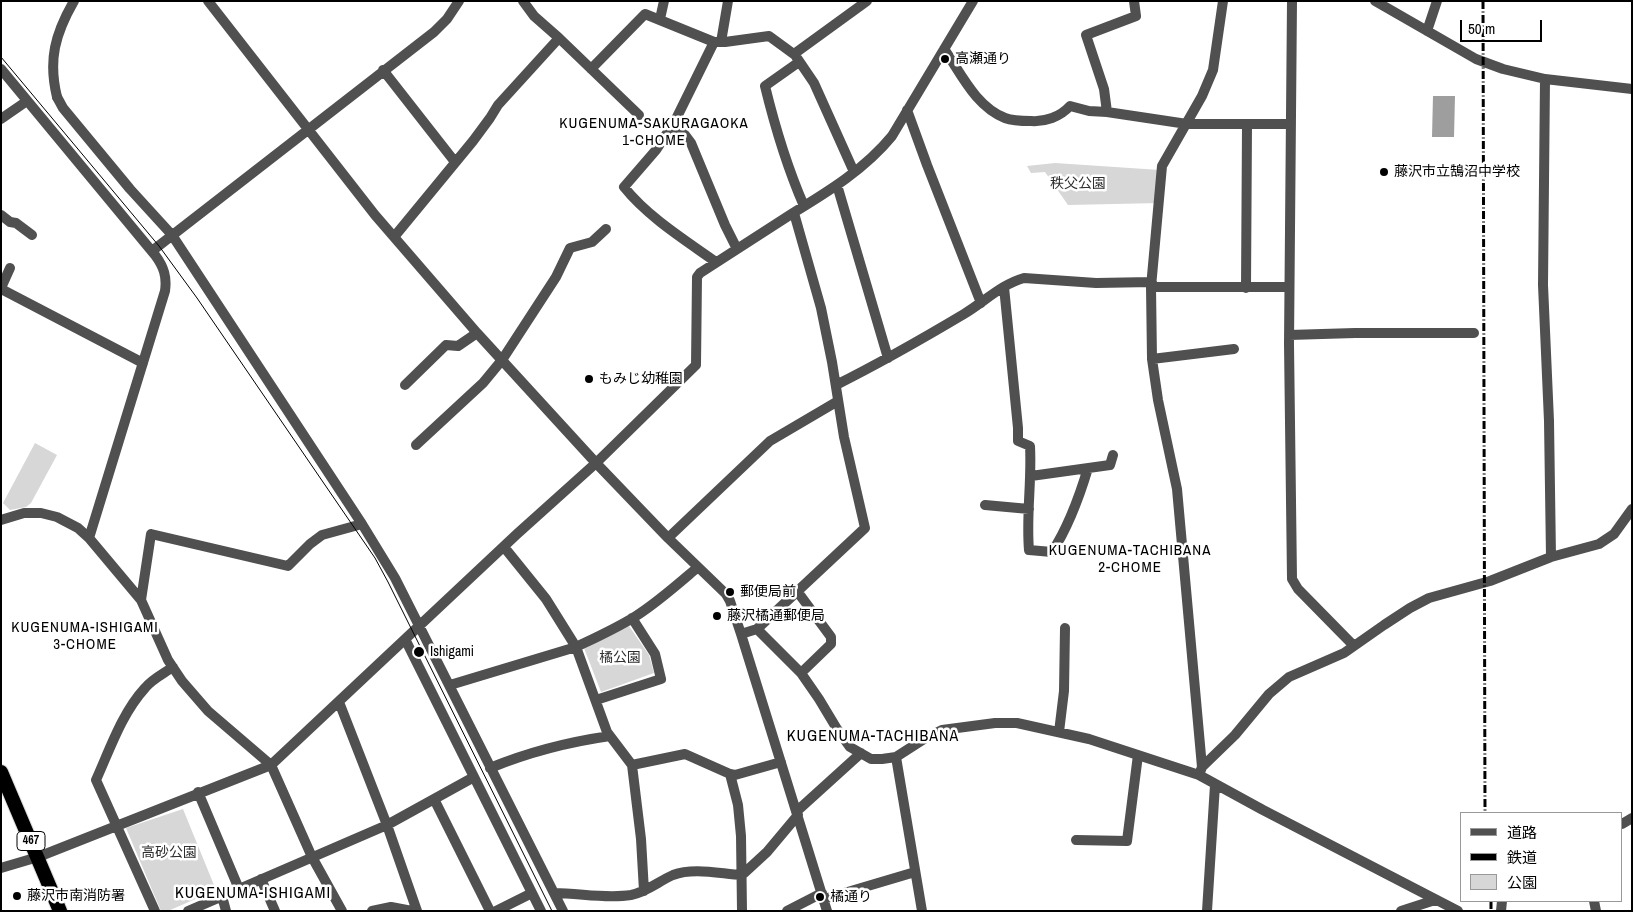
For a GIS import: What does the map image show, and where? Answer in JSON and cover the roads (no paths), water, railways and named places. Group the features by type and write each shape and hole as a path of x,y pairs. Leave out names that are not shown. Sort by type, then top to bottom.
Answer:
{"highway":[{"name":"467","path":"1,772 60,911"}],"street":[{"path":"74,1 57,37 53,55 52,71 57,97 63,108 130,190 172,235 362,524 394,578 450,685 563,911"},
{"path":"208,1 394,237 477,333 668,538 726,594 742,634 827,911"},
{"path":"152,251 434,32 447,19 459,1"},
{"path":"523,1 534,16 639,114"},
{"path":"660,19 664,1"},
{"path":"716,262 666,226 624,187 656,150 672,125 717,42 728,1"},
{"path":"804,206 782,150 764,86 867,1"},
{"path":"1,868 38,857 198,792 271,765 596,462 696,365 697,277 700,273 837,185 879,152 892,136 973,1"},
{"path":"1107,112 1104,89 1086,35 1136,16 1134,1"},
{"path":"1201,771 1177,489 1155,402 1152,359 1152,285 1162,166 1202,96 1213,70 1223,1"},
{"path":"1292,1 1289,288 1292,579 1298,589 1354,646"},
{"path":"1375,1 1476,59 1503,69 1545,79 1632,89"},
{"path":"1427,31 1437,1"},
{"path":"591,69 645,14 717,42 769,36 797,58 814,83 854,172"},
{"path":"394,237 490,118 498,105 559,38"},
{"path":"944,49 974,94 990,109 1006,118 1038,121 1061,114 1070,106 1089,111 1187,124 1291,124"},
{"path":"1,69 152,251 162,267 166,281 165,291 89,538"},
{"path":"383,70 455,162"},
{"path":"1545,79 1543,285 1549,420 1550,557"},
{"path":"1,119 27,101"},
{"path":"907,110 982,302"},
{"path":"672,125 691,143 737,249"},
{"path":"1246,288 1247,125"},
{"path":"837,185 888,358"},
{"path":"742,634 757,628 865,528 844,437 821,308 794,213"},
{"path":"1,215 32,235"},
{"path":"416,445 482,383 502,360 556,276 570,248 592,242 606,229"},
{"path":"10,268 1,288 143,363"},
{"path":"836,385 888,358 982,302 1013,281 1024,278 1096,283 1289,288"},
{"path":"1004,287 1018,441 1030,446 1031,476 1027,523 1029,550 1052,552 1071,517 1088,468"},
{"path":"405,386 446,345 458,346 477,333"},
{"path":"1289,335 1474,333"},
{"path":"1152,359 1234,348"},
{"path":"668,538 770,441 838,402"},
{"path":"1031,476 1110,465 1113,456"},
{"path":"985,505 1029,509"},
{"path":"1201,771 1235,735 1260,704 1289,678 1344,653 1410,608 1429,598 1508,575 1550,557 1599,544 1607,539 1623,523 1632,510"},
{"path":"1,520 24,513 41,513 57,517 78,528 89,538 141,600 157,637 182,681 208,711 271,765 312,857 342,911"},
{"path":"141,600 151,534 288,566 322,535 362,524"},
{"path":"504,547 546,599 576,646 607,732 632,765 641,840 644,891"},
{"path":"450,685 576,646 632,618 659,600 698,567"},
{"path":"797,591 831,637 831,644 801,673"},
{"path":"596,700 661,678 655,654 632,618"},
{"path":"757,628 801,673 850,746 871,759 896,757 942,730 995,723 1017,723 1089,739 1138,755 1201,771 1215,785 1458,911"},
{"path":"1059,732 1064,691 1065,628"},
{"path":"405,639 541,911"},
{"path":"155,911 96,780 130,707 145,688 173,667"},
{"path":"338,702 387,825 417,911"},
{"path":"490,768 542,749 574,741 610,736"},
{"path":"554,894 607,897 633,894 644,891 674,875 686,872 742,875 767,852 797,813 861,753"},
{"path":"632,765 685,754 730,774 743,774 781,762"},
{"path":"1076,840 1127,841 1138,755"},
{"path":"896,757 922,911"},
{"path":"730,774 738,805 741,836 742,911"},
{"path":"188,911 387,825 474,777"},
{"path":"1207,911 1215,785"},
{"path":"198,792 239,889"},
{"path":"434,799 490,911"},
{"path":"787,911 823,896 915,872"},
{"path":"261,879 275,911"},
{"path":"500,910 532,893"},
{"path":"222,896 226,911"},
{"path":"1403,910 1435,900"},
{"path":"372,911 391,907 412,911"}],"tram line":[{"path":"1,57 159,246 197,298 375,558 552,911"}],"railway":[{"path":"1483,1 1485,812"},
{"path":"1491,902 1491,911"}],"place":[{"name":"高瀬通り","path":"945,59"},
{"name":"藤沢市立鵠沼中学校","path":"1384,172"},
{"name":"もみじ幼稚園","path":"589,379"},
{"name":"郵便局前","path":"730,592"},
{"name":"藤沢橘通郵便局","path":"717,616"},
{"name":"Ishigami","path":"419,652"},
{"name":"藤沢市南消防署","path":"17,896"},
{"name":"橘通り","path":"820,897"}],"district":[{"name":"KUGENUMA-SAKURAGAOKA 1-CHOME","path":"654,132"},
{"name":"KUGENUMA-TACHIBANA 2-CHOME","path":"1130,560"},
{"name":"KUGENUMA-ISHIGAMI 3-CHOME","path":"85,636"},
{"name":"KUGENUMA-TACHIBANA","path":"873,737"},
{"name":"KUGENUMA-ISHIGAMI","path":"253,894"}],"park label":[{"name":"秩父公園","path":"1078,184"},
{"name":"橘公園","path":"620,658"},
{"name":"高砂公園","path":"169,853"}]}
